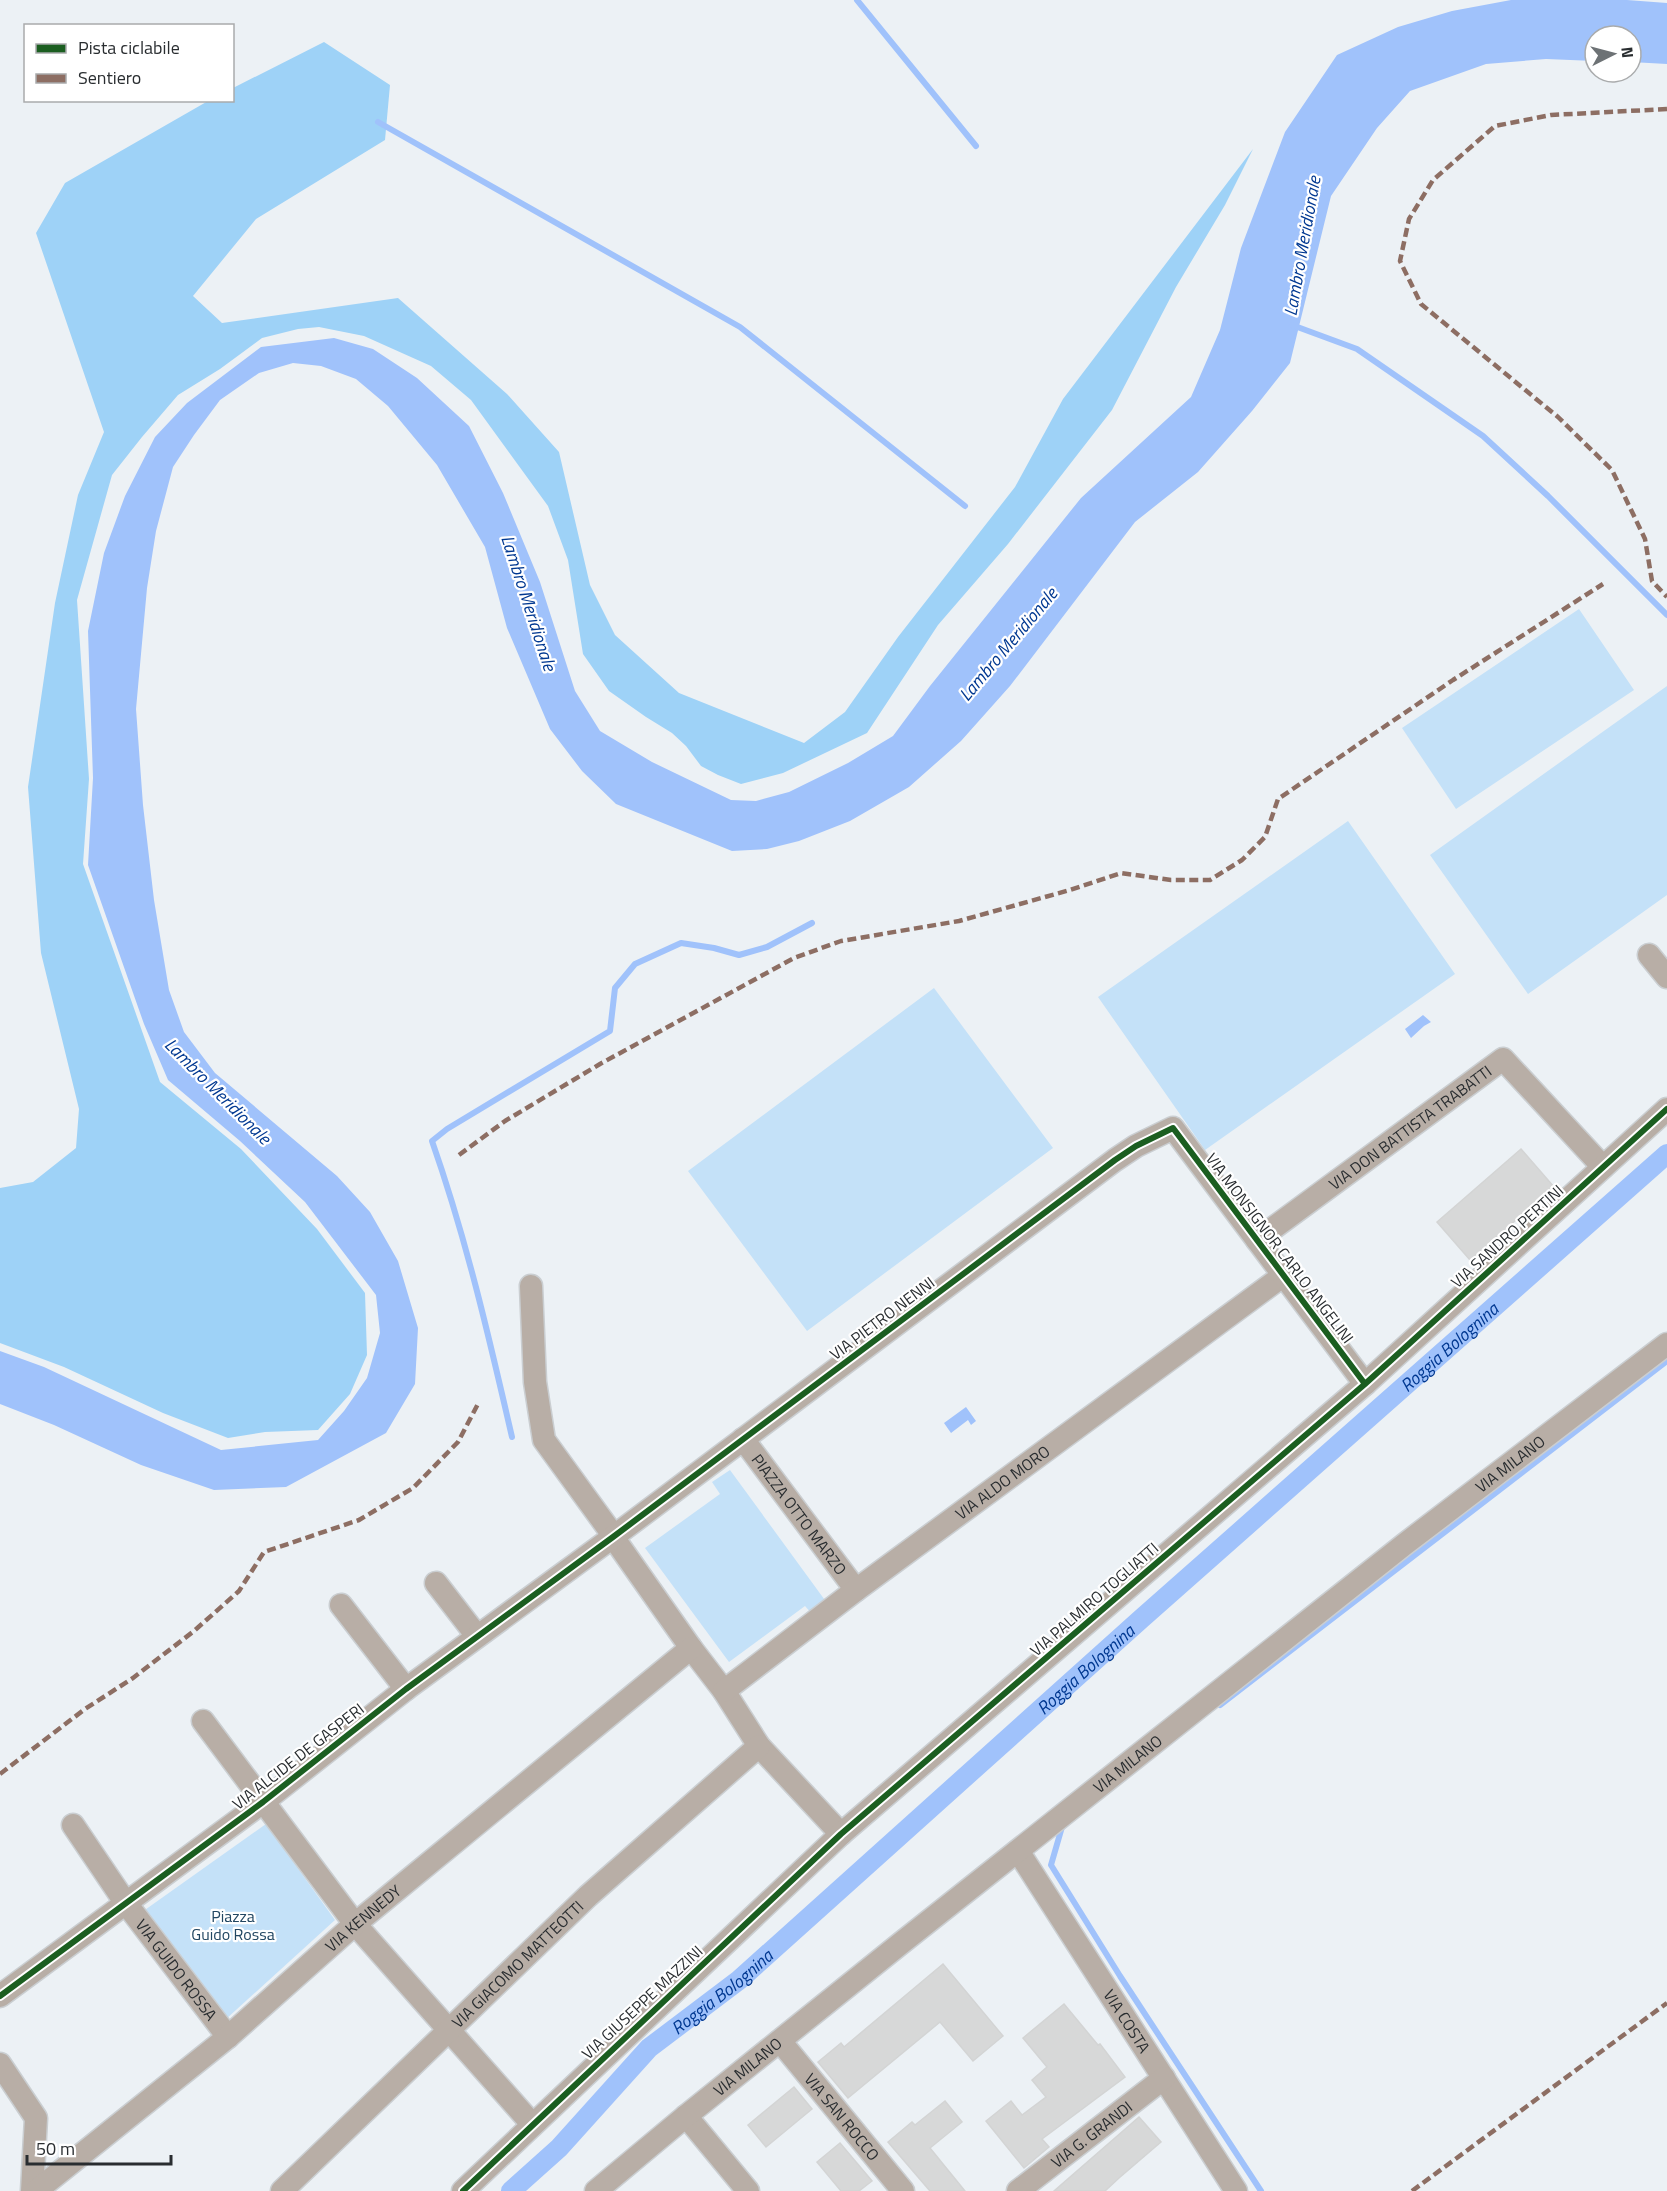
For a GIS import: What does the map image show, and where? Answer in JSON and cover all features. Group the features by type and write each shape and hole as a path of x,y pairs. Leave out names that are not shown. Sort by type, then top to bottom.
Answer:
{"street":[{"path":"1649,956 1667,977"},
{"name":"VIA DON BATTISTA TRABATTI","path":"1257,1240 1503,1059 1603,1167"},
{"name":"VIA SANDRO PERTINI","path":"1365,1384 1667,1109"},
{"name":"VIA MONSIGNOR CARLO ANGELINI","path":"1173,1128 1365,1384"},
{"name":"VIA PIETRO NENNI","path":"613,1536 1115,1160 1136,1146 1173,1128"},
{"name":"VIA ALDO MORO","path":"724,1691 856,1590 1284,1275"},
{"path":"531,1286 536,1382 544,1440 724,1691 759,1746 841,1834"},
{"name":"VIA MILANO","path":"596,2191 686,2116 1396,1551 1667,1344"},
{"name":"VIA PALMIRO TOGLIATTI","path":"841,1834 1365,1384"},
{"name":"PIAZZA OTTO MARZO","path":"743,1439 856,1590"},
{"name":"VIA ALCIDE DE GASPERI","path":"0,1996 263,1802 406,1689 613,1536"},
{"path":"436,1583 477,1636"},
{"path":"341,1605 406,1689"},
{"name":"VIA KENNEDY","path":"34,2191 228,2037 355,1924 691,1648"},
{"path":"203,1721 355,1924 532,2124"},
{"name":"VIA GIACOMO MATTEOTTI","path":"282,2191 588,1896 759,1746"},
{"name":"VIA GUIDO ROSSA","path":"73,1825 125,1902 228,2037"},
{"name":"VIA GIUSEPPE MAZZINI","path":"463,2191 841,1834"},
{"name":"VIA COSTA","path":"1018,1851 1236,2191"},
{"name":"VIA SAN ROCCO","path":"780,2041 903,2191"},
{"path":"0,2064 36,2118 34,2191"},
{"name":"VIA G. GRANDI","path":"1018,2191 1164,2078"},
{"path":"686,2116 748,2191"}],"green space":[{"path":"1579,609 1634,690 1456,809 1402,728"},
{"path":"1667,686 1667,895 1528,994 1430,855"},
{"path":"1348,821 1455,974 1205,1150 1098,997"},
{"path":"934,988 1053,1148 807,1331 688,1171"},
{"path":"730,1470 827,1603 812,1614 805,1606 729,1662 645,1548 720,1494 712,1482"},
{"name":"Piazza Guido Rossa","path":"266,1824 335,1920 225,2020 142,1912"}],"shaded area":[{"path":"324,42 390,85 385,140 256,219 193,296 222,323 398,298 507,394 559,452 590,585 615,635 679,693 804,743 845,712 898,637 1015,487 1063,399 1253,149 1225,205 1176,287 1112,410 1008,544 938,625 867,733 783,773 741,784 701,766 686,746 672,733 609,691 583,654 568,560 548,506 471,400 431,366 364,336 319,327 298,329 262,338 220,369 178,395 142,437 112,475 77,600 89,779 83,864 160,1082 241,1149 317,1229 365,1293 367,1355 350,1394 318,1430 265,1432 228,1438 163,1413 64,1367 0,1343 0,1188 33,1182 76,1148 79,1109 41,953 28,787 55,603 78,495 104,432 36,233 65,183 206,102 234,102 234,87"}],"water":[{"name":"Lambro Meridionale","path":"1511,0 1627,0 1667,3 1667,64 1643,63 1643,24 1583,24 1583,61 1546,59 1486,64 1410,91 1377,128 1331,196 1290,363 1252,411 1198,472 1135,522 1010,686 961,741 909,787 850,821 799,841 767,849 732,851 616,804 582,771 550,729 507,628 485,547 437,465 388,406 356,379 321,366 293,363 259,373 220,400 173,467 156,531 147,588 136,709 143,805 154,900 169,990 184,1032 215,1073 337,1176 370,1212 398,1261 418,1328 415,1384 386,1433 286,1487 214,1490 141,1465 54,1425 0,1404 0,1351 44,1367 221,1450 318,1440 344,1411 367,1378 380,1333 376,1295 305,1202 240,1141 168,1080 144,1024 88,865 93,778 88,631 104,553 125,496 155,437 187,403 261,347 334,338 373,349 417,378 469,426 503,493 540,582 575,691 600,731 652,762 731,800 756,801 789,792 848,763 893,736 930,686 1081,498 1191,397 1220,330 1241,248 1285,132 1337,55 1398,27 1452,11"},
{"path":"1423,1015 1431,1022 1411,1038 1405,1029"},
{"path":"966,1407 976,1421 971,1425 968,1420 951,1433 944,1423"}],"building":[{"path":"1521,1149 1554,1187 1470,1260 1437,1222"},
{"path":"943,1964 1003,2036 973,2061 940,2022 848,2098 818,2062 841,2043 844,2047"},
{"path":"1064,2004 1098,2045 1100,2044 1125,2077 1042,2139 1049,2147 1024,2168 986,2121 1011,2101 1022,2115 1046,2097 1032,2080 1047,2067 1023,2038"},
{"path":"794,2087 812,2109 766,2147 748,2125"},
{"path":"945,2101 962,2122 930,2148 965,2191 930,2191 888,2142 912,2122 915,2125"},
{"path":"1139,2117 1161,2142 1105,2191 1054,2191"},
{"path":"840,2143 872,2181 859,2191 841,2191 817,2162"}],"waterway":[{"path":"857,0 976,146"},
{"path":"378,122 740,327 965,506"},
{"path":"1292,325 1357,349 1483,436 1548,496 1667,615"},
{"path":"512,1437 486,1325 432,1141 447,1129 610,1031 615,988 635,964 681,943 739,955 767,947 812,923"},
{"name":"Roggia Bolognina","path":"511,2191 559,2148 649,2048 739,1980 1141,1619 1667,1154"},
{"path":"1220,1705 1667,1361"},
{"path":"1065,1825 1062,1827 1051,1865 1120,1976 1261,2191"}],"marked path":[{"path":"1667,109 1551,115 1495,126 1433,180 1409,219 1400,261 1421,304 1558,417 1612,470 1645,539 1652,581 1667,597"},
{"path":"459,1155 505,1121 600,1064 794,958 841,941 959,921 1070,890 1121,873 1171,880 1210,880 1242,860 1265,837 1278,799 1453,680 1603,584"},
{"path":"0,1774 85,1709 133,1678 194,1631 239,1591 264,1552 359,1520 413,1488 458,1442 479,1402"},
{"path":"1412,2191 1667,2003"}],"cycle path":[{"path":"463,2191 841,1834 1365,1384 1667,1109"},
{"path":"0,1996 263,1802 406,1689 613,1537 1115,1160 1136,1146 1173,1128 1365,1384"}]}
